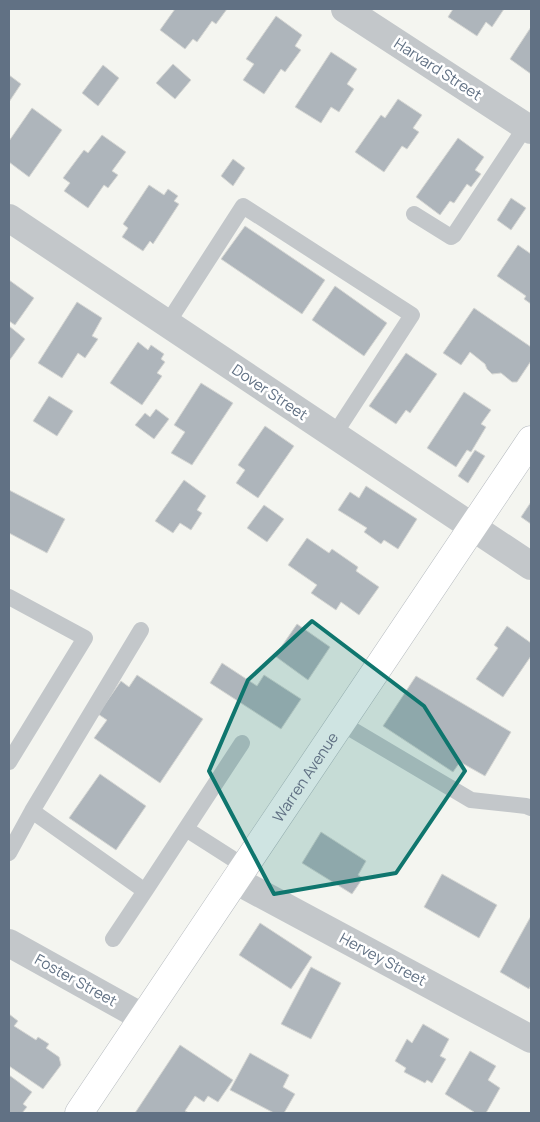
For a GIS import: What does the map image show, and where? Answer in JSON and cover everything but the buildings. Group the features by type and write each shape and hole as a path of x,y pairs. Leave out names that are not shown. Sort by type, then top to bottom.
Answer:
{"main road":[{"name":"Warren Avenue","path":"79,1113 531,440"}],"street":[{"name":"Harvard Street","path":"345,9 528,128"},
{"name":"Dover Street","path":"9,218 531,566"},
{"name":"Hervey Street","path":"240,873 531,1039"},
{"name":"Foster Street","path":"9,943 142,1017"}],"lane":[{"path":"414,214 451,237 454,235 528,128"},
{"path":"168,324 243,206 412,315 334,435"},
{"path":"9,597 85,638 9,762"},
{"path":"9,853 32,811 141,630"},
{"path":"341,723 470,800 530,804"},
{"path":"113,939 242,743"},
{"path":"32,811 145,891"},
{"path":"186,829 240,873"}],"highlighted area":[{"path":"312,621 424,706 465,771 396,873 274,894 209,771 248,680"}]}
